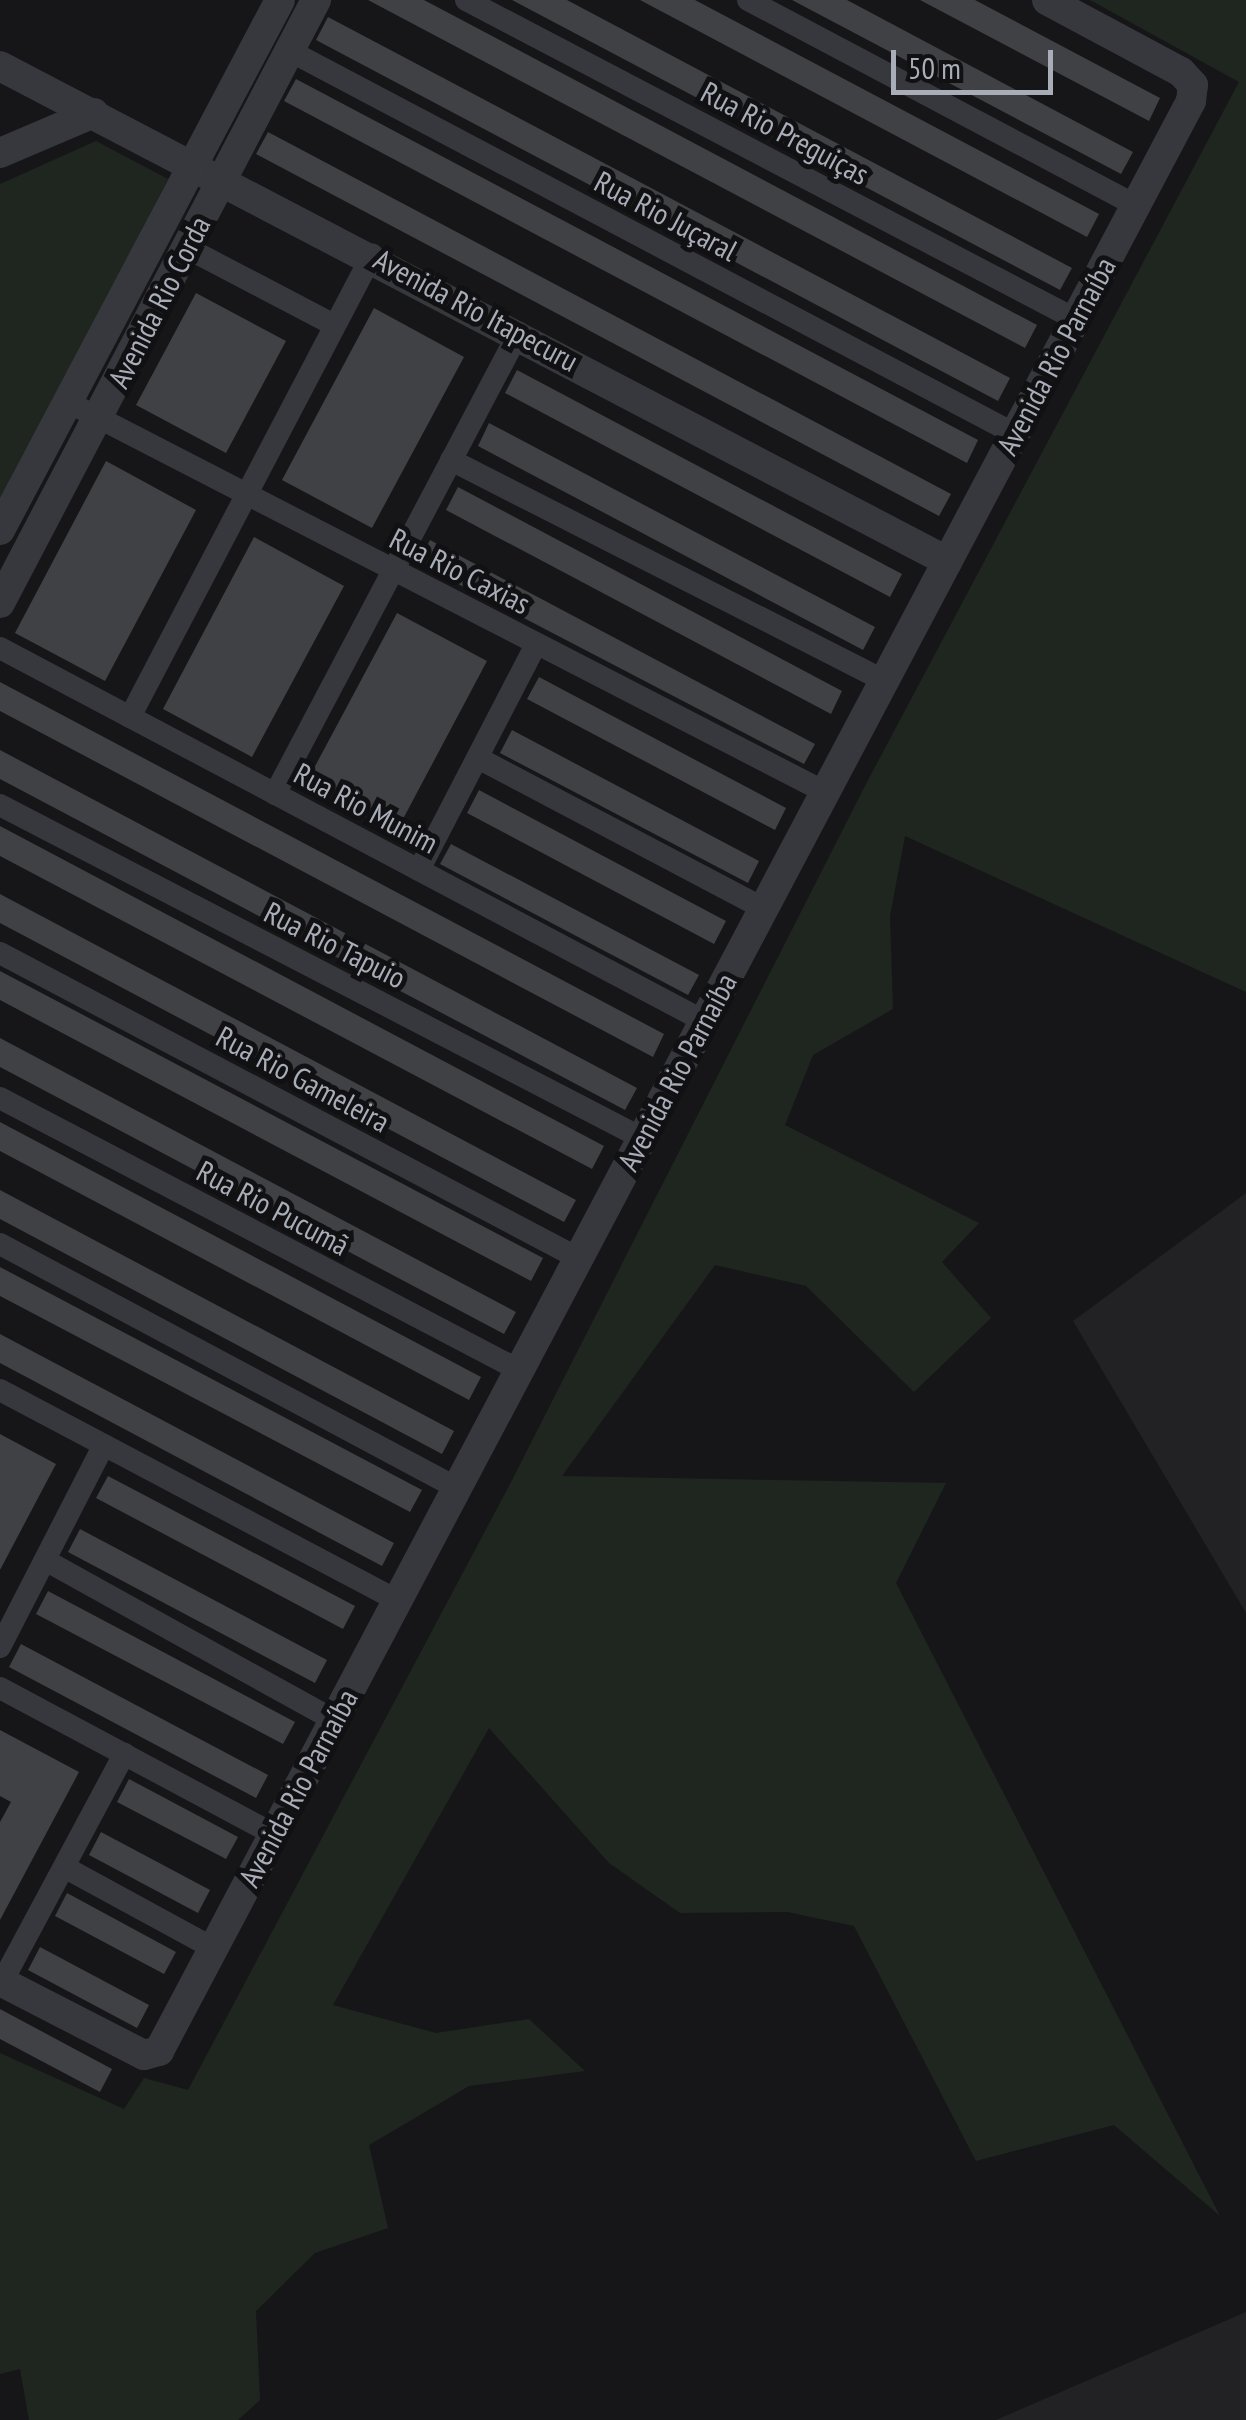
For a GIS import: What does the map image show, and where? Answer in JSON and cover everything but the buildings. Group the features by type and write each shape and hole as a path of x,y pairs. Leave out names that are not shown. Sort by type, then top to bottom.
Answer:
{"street":[{"name":"Avenida Rio Corda","path":"0,530 280,0"},
{"name":"Avenida Rio Corda","path":"0,603 316,0"},
{"name":"Rua Rio Preguiças","path":"466,0 1075,319"},
{"path":"748,0 1135,205"},
{"name":"Avenida Rio Parnaíba","path":"1,1982 152,2055 213,1948 1015,434 1193,85 1047,0"},
{"name":"Rua Rio Juçaral","path":"290,51 1015,434"},
{"name":"Avenida Rio Itapecuru","path":"0,66 223,176 947,561"},
{"path":"0,153 94,112"},
{"path":"187,248 334,326"},
{"path":"130,716 372,254"},
{"path":"276,794 519,332"},
{"name":"Rua Rio Caxias","path":"68,402 825,792"},
{"path":"451,460 884,681"},
{"path":"419,870 536,644"},
{"name":"Rua Rio Munim","path":"0,648 704,1021"},
{"path":"478,758 763,908"},
{"name":"Rua Rio Tapuio","path":"0,805 642,1138"},
{"name":"Rua Rio Gameleira","path":"0,953 578,1258"},
{"name":"Rua Rio Pucumã","path":"0,1098 519,1370"},
{"path":"0,1244 456,1488"},
{"path":"0,1390 397,1600"},
{"path":"0,1647 104,1445"},
{"path":"45,1560 334,1720"},
{"path":"0,1688 273,1834"},
{"path":"1,1982 66,1868 124,1754"},
{"path":"66,1868 213,1948"}],"shaded area":[{"path":"1090,0 1246,0 1246,992 905,836 890,916 893,1009 813,1055 785,1125 979,1223 942,1262 991,1318 914,1392 806,1286 715,1265 562,1476 946,1483 896,1583 1220,2216 1114,2125 976,2161 854,1926 787,1912 680,1913 609,1863 489,1728 333,2005 436,2033 529,2019 585,2071 469,2086 369,2145 388,2228 315,2253 256,2311 260,2400 238,2420 29,2420 20,2369 0,2374 0,2053 124,2109 144,2078 188,2090 509,1486 867,782 1239,82"},
{"path":"96,141 168,179 0,508 0,184"},
{"path":"1246,1193 1246,1613 1073,1321"},
{"path":"1246,2312 1246,2420 996,2420"}]}
